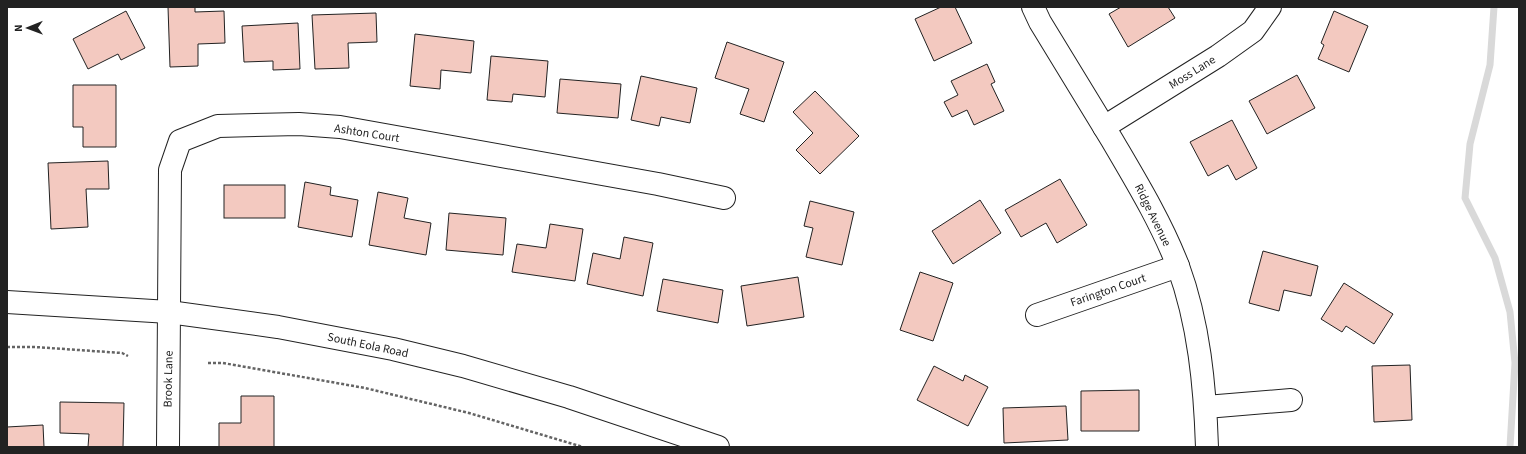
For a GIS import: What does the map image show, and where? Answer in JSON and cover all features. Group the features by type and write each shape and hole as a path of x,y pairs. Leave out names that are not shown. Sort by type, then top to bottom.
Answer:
{"street":[{"name":"Ridge Avenue","path":"1033,7 1040,22 1135,179 1154,214 1178,266 1193,316 1206,407 1207,447"},
{"name":"Moss Lane","path":"1104,127 1218,56 1254,31 1270,7"},
{"name":"Ashton Court","path":"169,312 170,170 180,141 218,126 300,124 340,127 658,184 724,198"},
{"name":"Farington Court","path":"1037,315 1178,266"},
{"name":"South Eola Road","path":"7,302 169,312 278,327 393,349 449,363 569,397 718,447"},
{"name":"Brook Lane","path":"168,447 169,312"},
{"path":"1206,407 1291,400"}],"path":[{"path":"7,347 35,347 122,353 128,356"},
{"path":"208,363 223,363 365,388 469,413 583,447"}],"building":[{"path":"168,7 195,7 195,12 224,11 225,43 198,44 198,66 170,67"},
{"path":"941,7 955,7 972,43 934,61 915,19"},
{"path":"1121,7 1168,7 1175,18 1128,47 1109,14"},
{"path":"126,11 145,48 121,60 118,54 88,69 73,39"},
{"path":"1334,11 1368,26 1349,72 1318,59 1324,45 1321,43"},
{"path":"376,13 377,42 348,43 349,68 315,69 312,15"},
{"path":"298,23 300,69 273,70 273,61 244,62 242,26"},
{"path":"415,34 474,41 471,73 441,70 440,89 410,86"},
{"path":"727,42 784,62 764,122 740,114 749,89 715,78"},
{"path":"491,56 548,61 545,97 513,94 512,102 487,100"},
{"path":"987,64 995,82 991,84 1004,111 974,125 967,110 952,117 944,102 958,95 951,81"},
{"path":"1297,75 1315,108 1267,134 1249,101"},
{"path":"641,76 697,88 690,123 661,117 659,126 631,120"},
{"path":"560,79 621,84 618,118 557,113"},
{"path":"73,85 116,85 116,147 83,147 83,127 73,127"},
{"path":"815,91 859,136 820,174 796,150 813,133 793,112"},
{"path":"1232,120 1257,168 1236,180 1228,165 1208,176 1190,142"},
{"path":"108,161 109,189 86,189 88,227 51,229 48,163"},
{"path":"1060,179 1087,225 1057,243 1046,223 1021,237 1005,210"},
{"path":"305,182 331,187 330,195 358,200 352,237 298,227"},
{"path":"224,185 285,185 285,218 224,218"},
{"path":"378,192 408,198 404,218 431,223 426,255 369,245"},
{"path":"980,200 1001,233 953,264 932,231"},
{"path":"810,201 854,212 842,265 806,257 813,228 804,226"},
{"path":"449,213 506,218 503,255 446,250"},
{"path":"550,224 583,229 575,281 512,272 517,244 546,248"},
{"path":"624,237 653,243 643,296 587,284 593,253 620,259"},
{"path":"1263,251 1318,266 1311,296 1284,290 1279,311 1249,303"},
{"path":"920,272 953,283 933,341 900,330"},
{"path":"798,277 804,317 747,326 741,286"},
{"path":"663,279 723,290 718,323 657,311"},
{"path":"1344,283 1393,314 1374,344 1346,326 1342,332 1321,319"},
{"path":"1410,365 1412,420 1374,422 1372,366"},
{"path":"934,366 963,381 965,375 988,387 968,426 917,400"},
{"path":"1139,390 1139,431 1081,431 1081,391"},
{"path":"241,396 274,396 274,447 219,447 219,423 241,423"},
{"path":"60,402 124,403 123,447 88,447 89,434 60,433"},
{"path":"1066,406 1068,440 1004,443 1003,408"},
{"path":"43,425 44,447 7,447 7,427"}],"waterway":[{"path":"1494,7 1490,65 1470,144 1465,198 1495,258 1510,312 1515,363 1510,447"}]}
